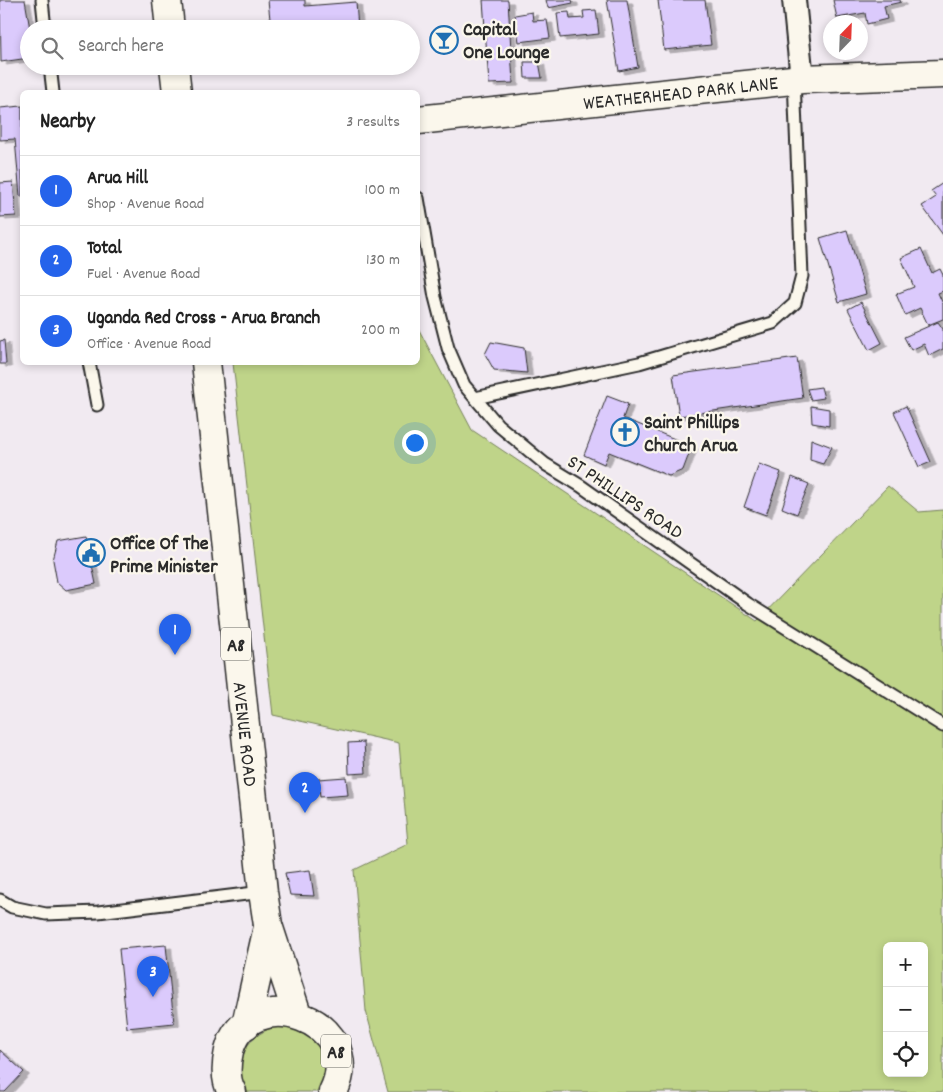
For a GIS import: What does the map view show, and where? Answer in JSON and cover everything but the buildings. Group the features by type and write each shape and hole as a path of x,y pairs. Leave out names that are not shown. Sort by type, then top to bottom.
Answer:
{"main road":[{"path":"167,0 169,20"},
{"name":"WEATHERHEAD PARK LANE","path":"420,120 798,79 943,74"},
{"path":"175,75 177,90"},
{"name":"AVENUE ROAD","path":"206,365 263,892 268,925 297,1014"},
{"name":"AVENUE ROAD","path":"246,1025 268,925"},
{"name":"A8","path":"224,1086 230,1047 246,1025 270,1014 297,1014 320,1026 335,1047 338,1059 337,1090"}],"street":[{"path":"794,0 798,79"}],"lane":[{"path":"42,0 44,20"},
{"path":"51,75 53,90"},
{"path":"475,398 649,360 773,323 795,303 802,276 798,79"},
{"name":"ST PHILLIPS ROAD","path":"420,210 435,297 448,348 464,385 498,425 544,464 582,486 748,604 943,726"},
{"path":"90,365 97,405"},
{"path":"0,900 12,906 46,914 98,912 263,892"}],"green space":[{"path":"420,332 472,430 757,621 888,486 919,512 943,510 943,1092 388,1092 366,1011 354,870 408,844 399,743 273,715 233,365 420,365"},
{"path":"274,1027 300,1031 308,1035 321,1048 325,1056 326,1065 322,1092 244,1092 240,1071 244,1052 248,1044 255,1037"}],"place":[{"name":"Capital One Lounge","path":"444,40"},
{"name":"Saint Phillips Church Arua","path":"625,432"},
{"name":"Office Of The Prime Minister","path":"91,553"},
{"name":"Arua Hill","path":"175,655"},
{"name":"Total","path":"305,813"},
{"name":"Uganda Red Cross - Arua Branch","path":"153,997"}]}
